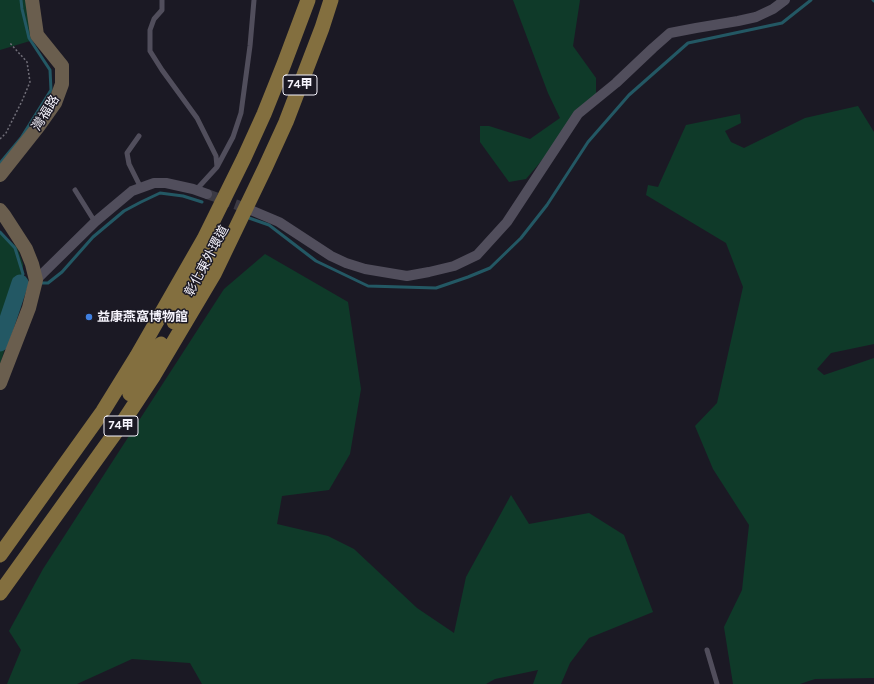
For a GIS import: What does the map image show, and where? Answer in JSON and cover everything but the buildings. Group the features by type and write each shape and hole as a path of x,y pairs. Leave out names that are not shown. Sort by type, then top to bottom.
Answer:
{"main road":[{"name":"74甲","path":"0,542 96,406 136,346 170,288 237,155 260,103 300,0"},
{"name":"彰化東外環道","path":"0,555 103,411 137,356 204,239 264,114 308,0"},
{"name":"彰化東外環道","path":"0,580 116,418 169,331 217,245 257,164 296,71 322,0"},
{"name":"74甲","path":"0,593 123,422 154,375 214,274 286,122 331,0"}],"street":[{"name":"灣福路","path":"0,175 55,103 62,84 62,66 37,34 32,0"},
{"path":"252,211 279,222 331,256 365,269 407,276 454,266 477,255 507,222 578,114 616,83 670,33 756,17 773,9 785,0"},
{"path":"36,280 95,222 132,191 154,182 166,182 207,194"},
{"path":"0,210 26,249 36,280 29,308 0,383"}],"lane":[{"path":"162,0 162,10 154,19 150,30 150,51 197,118 216,156 217,167"},
{"path":"196,190 217,167 233,137 241,113 250,46 254,0"},
{"path":"139,136 127,153 129,164 141,188"},
{"path":"75,190 95,222"},
{"path":"707,650 717,684"}],"path":[{"path":"0,139 6,133 30,82 27,62 10,43"}],"green space":[{"path":"0,0 32,0 40,38 0,50"},
{"path":"513,0 580,0 573,46 596,78 596,95 526,179 509,182 480,142 480,126 489,126 530,139 560,118 548,93"},
{"path":"858,106 874,132 874,344 831,353 817,369 824,375 874,358 874,678 815,679 800,684 733,684 724,627 742,590 749,525 713,469 695,426 717,403 743,287 726,243 646,195 648,185 658,187 686,125 740,114 741,123 725,131 731,142 744,148 805,118"},
{"path":"0,232 17,247 23,264 23,286 0,365"},
{"path":"265,254 348,302 361,389 350,454 329,490 282,496 277,524 328,536 354,549 417,608 454,633 466,577 511,495 529,524 589,513 624,535 653,612 589,638 570,663 561,684 533,684 538,670 495,679 486,684 202,684 190,663 132,659 77,684 7,684 21,650 9,631 43,569 224,289"}],"waterway":[{"path":"0,163 21,138 51,90 50,70 29,38 21,0"},
{"path":"249,218 269,225 316,261 368,286 436,288 468,277 490,268 521,238 547,205 588,142 629,95 688,43 782,23 811,0"},
{"path":"40,283 48,283 62,272 93,237 124,211 141,202 160,193 183,196 202,202"},
{"path":"0,232 15,248 23,274 20,283 30,283"},
{"path":"0,343 20,283"}],"tunnel":[{"path":"207,194 251,210"}],"place":[{"name":"益康燕窩博物館","path":"89,317"}]}
